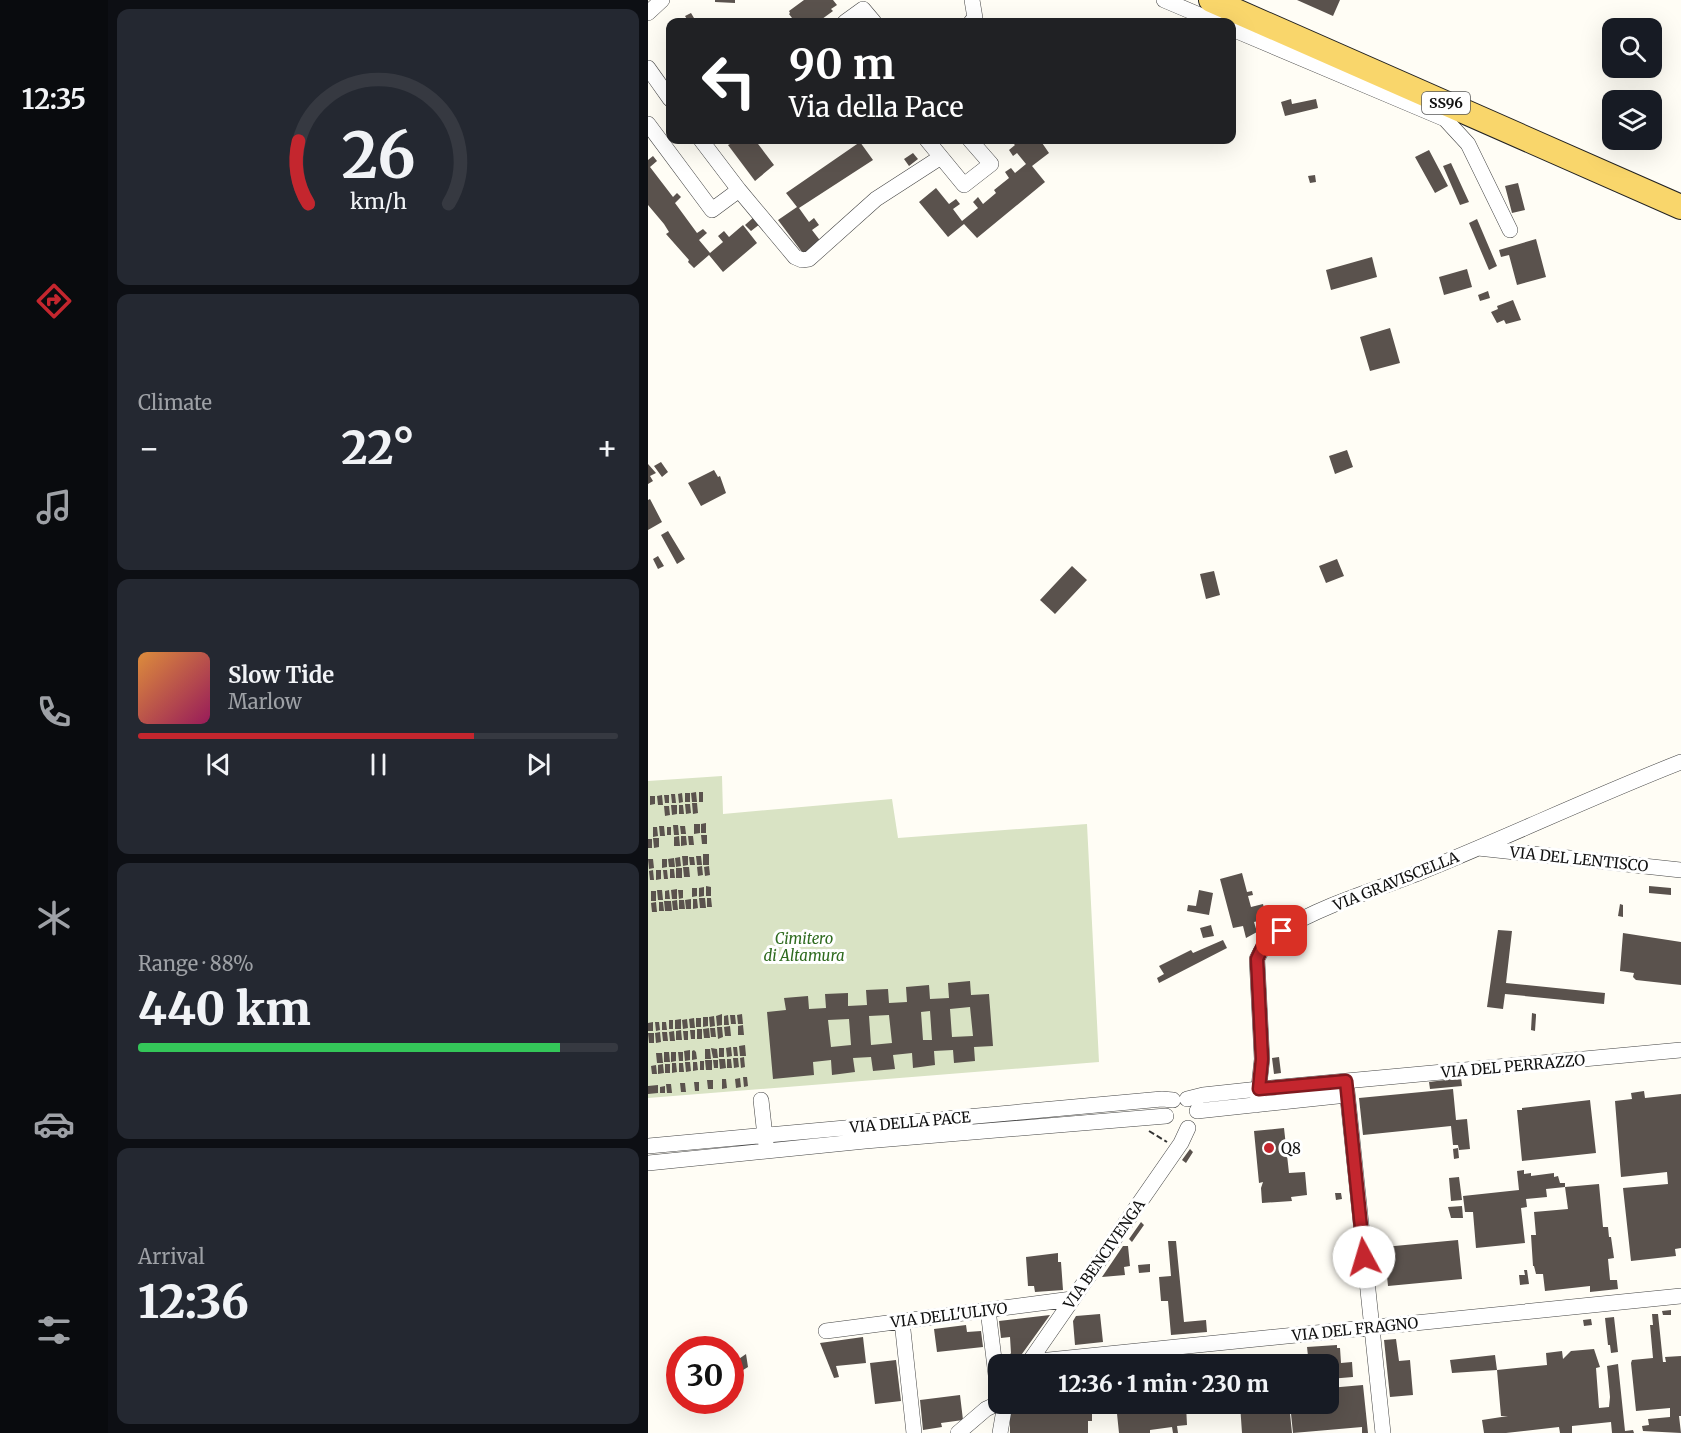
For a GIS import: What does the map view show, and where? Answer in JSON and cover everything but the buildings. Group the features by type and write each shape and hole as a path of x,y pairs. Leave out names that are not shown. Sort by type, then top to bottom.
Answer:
{"main road":[{"name":"SS96","path":"1211,0 1681,207"}],"street":[{"path":"972,0 975,18"},
{"path":"1164,0 1207,18"},
{"path":"851,18 863,9 871,18"},
{"path":"1236,31 1445,119 1468,144 1510,230"},
{"path":"648,68 666,93"},
{"path":"648,124 712,210 739,190"},
{"path":"704,144 795,257 802,260 816,253 876,199 941,157"},
{"path":"930,144 964,184 991,164 974,144"},
{"name":"VIA GRAVISCELLA","path":"1257,1105 1262,1059 1257,959 1263,946 1282,931 1310,915 1425,871 1602,793 1681,762"},
{"name":"VIA DEL LENTISCO","path":"1476,848 1681,870"},
{"name":"VIA DEL PERRAZZO","path":"1346,1088 1681,1050"},
{"path":"1346,1088 1383,1433"},
{"name":"VIA DELLA PACE","path":"1186,1104 1203,1095 1259,1089 1346,1088"},
{"name":"VIA DELLA PACE","path":"648,1146 1162,1098 1186,1104 1257,1105 1346,1088"},
{"path":"761,1100 766,1151"},
{"path":"1182,1133 1169,1123 1166,1116 1167,1108 1186,1104"},
{"name":"VIA BENCIVENGA","path":"1035,1354 1182,1133 1196,1120 1186,1104"},
{"name":"VIA DELLA PACE","path":"648,1163 1166,1116"},
{"name":"VIA DEL FRAGNO","path":"1121,1354 1681,1296"},
{"name":"VIA DELL'ULIVO","path":"826,1331 1072,1299"},
{"path":"988,1310 993,1354"},
{"path":"902,1321 914,1433"},
{"path":"958,1433 988,1408"},
{"path":"1000,1433 1003,1414"}],"green space":[{"name":"Cimitero di Altamura","path":"722,776 723,814 892,799 898,838 1087,824 1099,1062 648,1098 648,781"}],"place":[{"name":"Q8","path":"1269,1148"}],"route":[{"path":"1282,931 1263,946 1257,959 1262,1059 1259,1089 1346,1081 1364,1257"}]}
